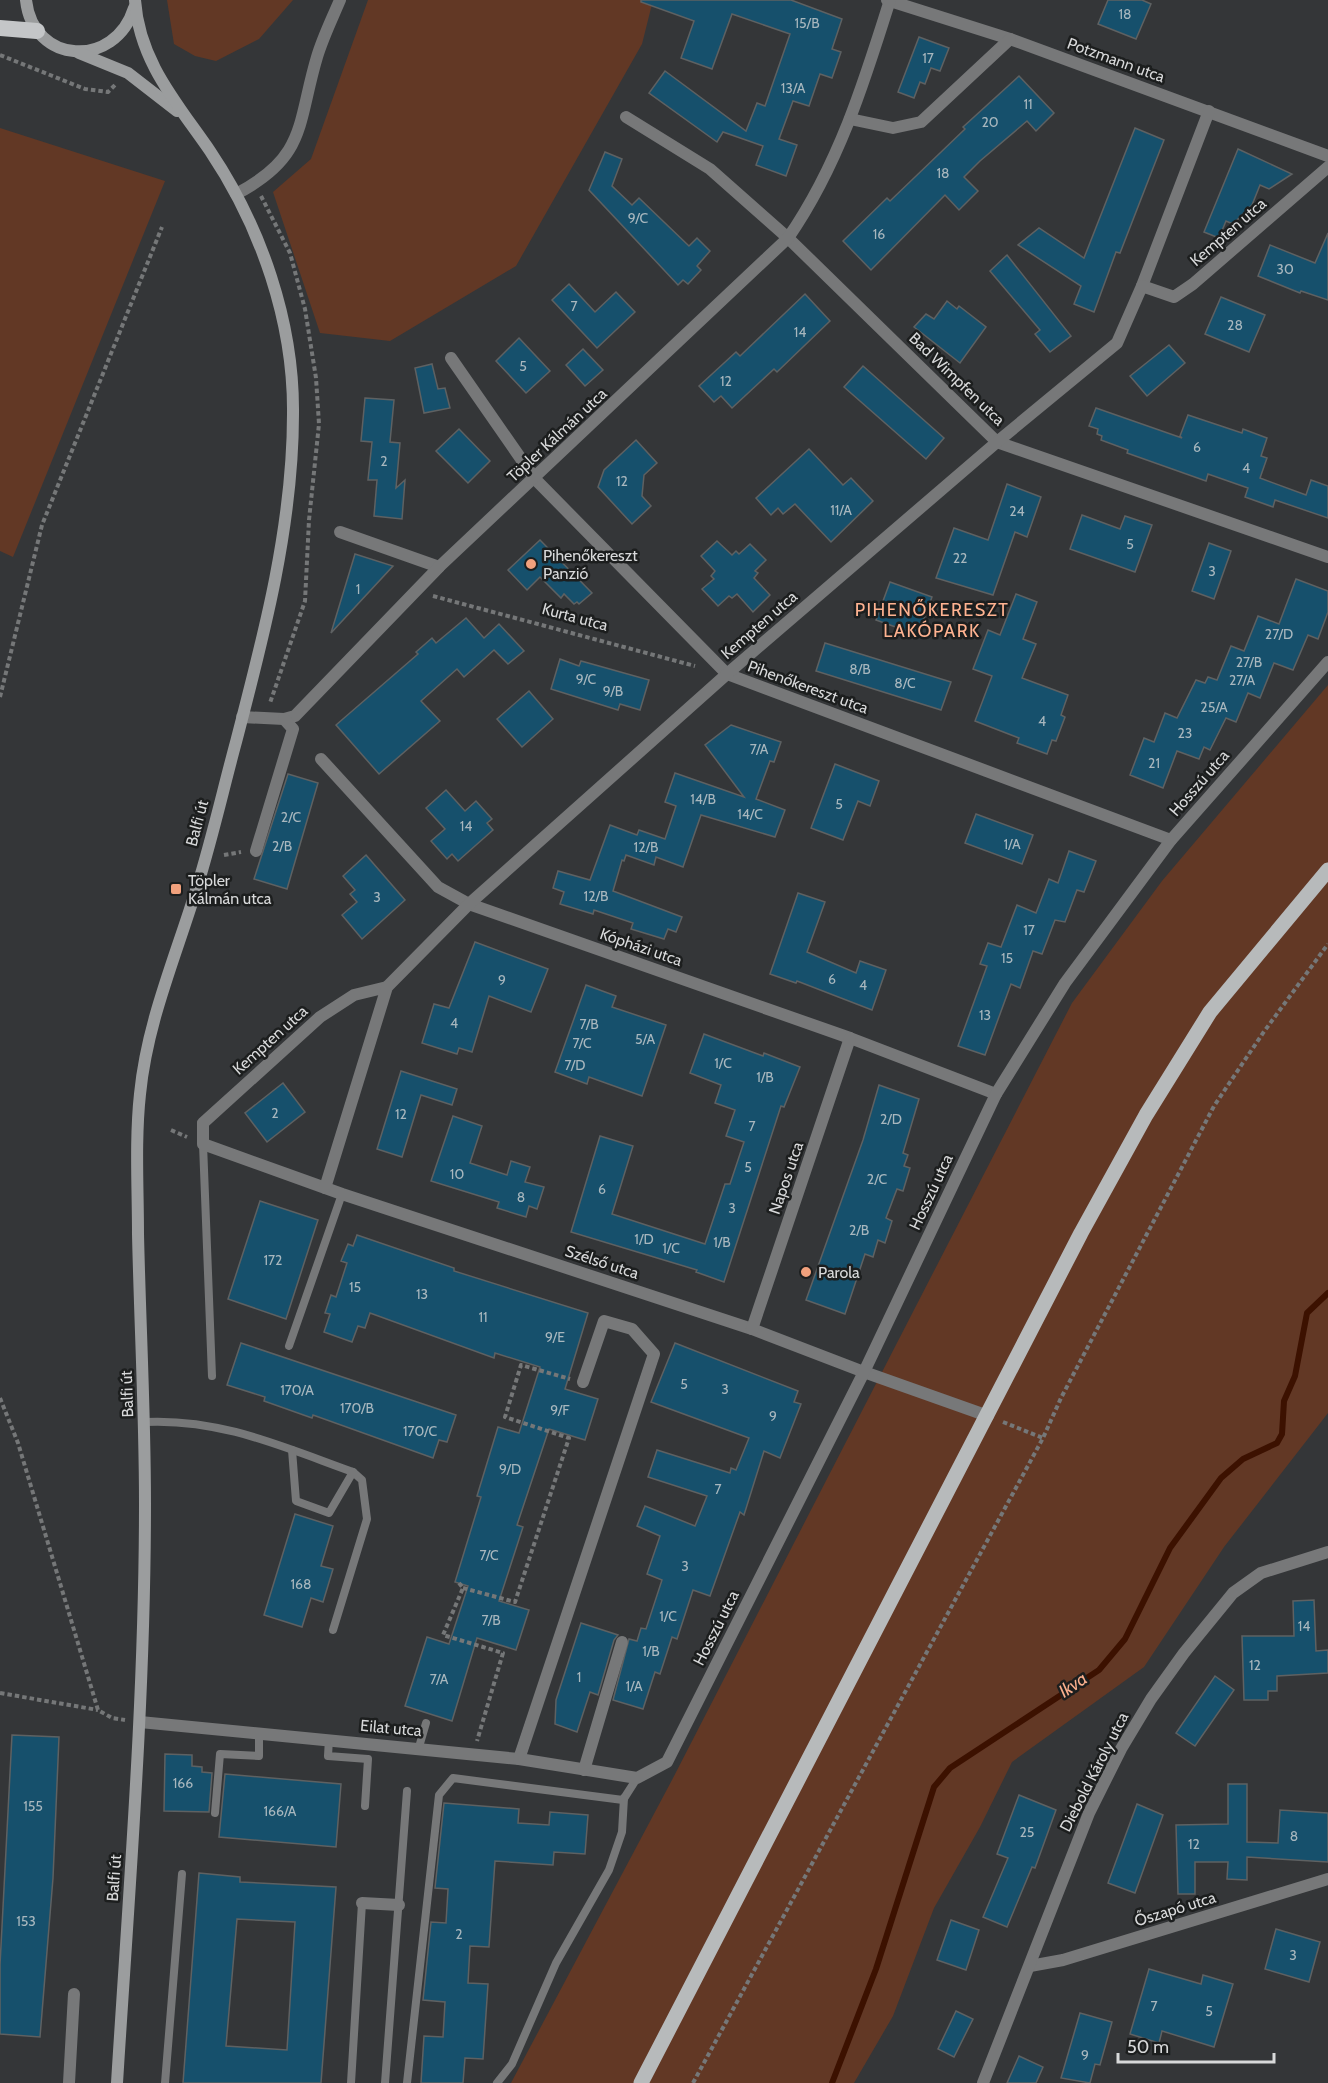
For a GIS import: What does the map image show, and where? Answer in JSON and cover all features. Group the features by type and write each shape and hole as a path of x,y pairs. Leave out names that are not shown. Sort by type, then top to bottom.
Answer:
{"highway":[{"path":"0,28 37,31"}],"main road":[{"path":"26,0 27,10 37,31 55,45 76,51 128,73 183,115"},
{"path":"76,51 99,48 117,38 130,22 135,2"},
{"path":"135,2 138,29 146,55 183,115"},
{"name":"Balfi út","path":"117,2083 140,1722 145,1589 144,1422 138,1210 140,1092 160,994 197,886 264,633 289,486 293,415 291,366 281,312 264,259 236,194 210,151 183,115"},
{"path":"641,2083 1081,1233 1146,1115 1210,1012 1328,870"}],"street":[{"path":"236,194 255,184 286,156 296,141 318,56 340,0"},
{"name":"Potzmann utca","path":"889,0 1010,39 1328,156"},
{"name":"Töpler Kálmán utca","path":"284,719 295,716 439,567 535,479 788,238 821,185 850,119 889,0"},
{"path":"850,119 892,128 921,122 1010,39"},
{"name":"Kempten utca","path":"325,1188 387,987 469,904 727,675 997,442 1117,343 1142,286 1209,111"},
{"name":"Bad Wimpfen utca","path":"626,117 710,169 788,238 997,442 1328,557"},
{"name":"Kempten utca","path":"1142,286 1174,297 1193,284 1328,167"},
{"name":"Pihenőkereszt utca","path":"451,358 535,479 727,675 1171,840"},
{"path":"340,532 439,567"},
{"name":"Hosszú utca","path":"637,1778 667,1762 864,1372 996,1094 1065,983 1171,840 1328,662"},
{"path":"242,717 284,719 293,729 256,851"},
{"name":"Kópházi utca","path":"321,759 438,887 469,904 850,1038 996,1094"},
{"name":"Kempten utca","path":"203,1144 203,1123 320,1017 354,995 387,987"},
{"name":"Napos utca","path":"752,1329 850,1038"},
{"name":"Szélső utca","path":"203,1144 342,1194 752,1329 988,1416"},
{"path":"519,1759 654,1354 632,1329 604,1321 583,1382"},
{"name":"Diebold Károly utca","path":"983,2083 1089,1813 1121,1749 1185,1653 1233,1593 1261,1574 1328,1552"},
{"path":"584,1770 622,1642"},
{"name":"Eilat utca","path":"140,1722 519,1759 637,1778"},
{"name":"Őszapó utca","path":"1030,1966 1063,1960 1328,1879"},
{"path":"362,1903 399,1905"},
{"path":"69,2083 74,1994"}],"lane":[{"path":"203,1144 212,1376"},
{"path":"289,1346 342,1194"},
{"path":"144,1422 172,1421 223,1427 353,1472 362,1480 367,1519 333,1630"},
{"path":"292,1450 296,1502 329,1513 353,1472"},
{"path":"419,1748 426,1723"},
{"path":"215,1813 220,1754 259,1756 259,1733"},
{"path":"329,1739 328,1756 368,1759 365,1806"},
{"path":"407,2083 439,1795 453,1778 624,1798"},
{"path":"497,2083 512,2064 556,1962 609,1870 622,1832 624,1798 637,1778"},
{"path":"385,2083 407,1791"},
{"path":"165,2083 182,1874"},
{"path":"351,2083 362,1903"}],"path":[{"path":"0,55 85,88 108,92 128,73"},
{"path":"255,184 290,253 312,347 319,424 309,520 305,601 266,718"},
{"path":"0,698 42,525 162,227"},
{"name":"Kurta utca","path":"415,591 727,675"},
{"path":"693,2083 1043,1438 1086,1348 1214,1106 1263,1033 1328,944"},
{"path":"459,1583 463,1588 515,1602 569,1438 505,1417 521,1365 549,1373"},
{"path":"0,1398 18,1443 98,1710"},
{"path":"988,1416 1043,1438"},
{"path":"463,1588 443,1635 503,1653 474,1754"},
{"path":"0,1694 98,1710 112,1718 140,1722"}],"shaded area":[{"path":"167,0 293,0 259,39 216,61 195,56 174,44"},
{"path":"368,0 653,0 642,44 516,266 390,341 320,333 273,192 311,159"},
{"path":"0,128 165,181 13,557 0,551"},
{"path":"1328,685 1328,1413 1224,1547 1144,1667 1012,1762 980,1827 934,1908 893,2016 854,2083 511,2083 672,1780 1072,1003 1162,881"}],"building":[{"path":"641,0 791,0 842,19 832,49 841,52 832,78 820,74 809,106 793,101 779,139 797,145 786,176 756,165 763,146 723,132 717,142 649,93 665,71 746,131 757,103 765,106 790,34 732,14 712,69 681,58 694,21 641,2"},
{"path":"1108,0 1142,0 1151,4 1136,39 1098,24"},
{"path":"919,37 949,48 940,71 931,68 925,84 920,82 914,98 898,92"},
{"path":"1019,76 1054,113 1036,131 1027,121 964,177 978,191 959,210 945,195 871,270 843,241 887,198 890,201 965,129 963,127"},
{"path":"1135,128 1164,140 1120,253 1116,252 1094,312 1074,304 1081,286 1018,245 1039,228 1084,258"},
{"path":"1238,149 1292,174 1269,189 1260,185 1252,205 1233,224 1226,221 1219,238 1204,232"},
{"path":"605,152 622,159 612,186 632,205 639,198 689,246 697,238 710,251 697,266 701,270 688,284 683,280 678,285 589,190"},
{"path":"1328,233 1328,300 1301,291 1300,293 1258,276 1270,245 1315,263"},
{"path":"1007,255 1071,336 1050,352 1035,334 1040,330 990,271"},
{"path":"569,284 595,312 616,292 635,312 597,348 552,300"},
{"path":"805,294 830,321 777,372 774,369 732,408 721,396 714,402 699,386 736,352 740,356"},
{"path":"1221,297 1265,315 1249,352 1205,334"},
{"path":"947,301 957,309 959,306 986,327 960,363 914,327 926,314 934,319"},
{"path":"519,338 550,371 526,393 496,361"},
{"path":"1169,345 1185,363 1147,396 1130,376"},
{"path":"583,349 603,370 585,386 566,365"},
{"path":"432,364 438,389 445,388 450,408 424,413 415,368"},
{"path":"863,366 944,438 926,459 844,387"},
{"path":"365,398 394,400 390,442 400,443 396,488 405,480 402,519 374,516 377,480 368,480 372,442 361,441"},
{"path":"1096,408 1182,438 1180,436 1188,415 1242,433 1243,429 1267,438 1261,456 1267,458 1260,478 1306,495 1311,480 1328,486 1328,518 1275,500 1273,507 1245,497 1248,488 1208,474 1206,481 1127,453 1128,450 1101,440 1102,436 1097,434 1098,429 1089,426"},
{"path":"459,429 490,461 468,483 436,451"},
{"path":"636,440 657,463 644,475 642,496 651,506 632,524 598,487 604,470"},
{"path":"809,449 843,485 851,478 873,501 831,542 795,504 783,514 778,508 771,515 756,498"},
{"path":"1007,484 1041,497 1027,537 1015,532 993,595 936,578 954,528 988,540"},
{"path":"1082,515 1120,529 1125,516 1152,525 1135,572 1070,549"},
{"path":"540,540 592,593 579,604 577,602 574,604 564,594 561,598 540,577 527,590 508,570"},
{"path":"717,541 732,555 736,551 739,554 750,544 766,560 755,571 758,573 754,578 770,595 753,612 737,594 732,598 729,596 718,606 702,589 714,579 711,576 715,571 701,556"},
{"path":"1209,543 1231,551 1214,599 1192,591"},
{"path":"355,554 393,566 331,633"},
{"path":"1296,579 1328,591 1328,612 1318,639 1308,635 1293,670 1274,663 1260,698 1248,693 1236,722 1226,718 1210,750 1204,747 1199,759 1177,751 1163,788 1130,775 1144,738 1154,742 1165,713 1177,718 1196,680 1205,683 1208,677 1217,680 1231,646 1244,651 1258,616 1279,624"},
{"path":"890,582 932,597 918,635 876,620"},
{"path":"1016,594 1037,602 1023,639 1036,644 1022,678 1068,695 1061,715 1065,717 1056,741 1052,740 1047,754 1017,743 1019,738 975,721 992,676 973,669 988,630 1000,635"},
{"path":"466,618 484,638 499,624 524,651 508,664 494,650 464,677 457,669 421,701 440,721 379,774 336,725 418,654 416,652 432,638 436,643"},
{"path":"825,643 951,682 941,710 816,671"},
{"path":"560,659 579,666 581,661 649,680 640,710 620,704 618,710 551,689"},
{"path":"529,691 553,719 522,747 497,719"},
{"path":"731,725 781,742 774,762 770,761 756,799 785,810 775,837 701,815 683,867 656,857 654,865 626,855 624,861 622,860 613,891 682,917 676,932 668,929 664,939 631,929 633,923 594,910 593,914 560,904 564,892 553,888 558,871 590,880 610,825 637,835 639,830 665,839 676,806 665,802 675,773 744,797 705,745"},
{"path":"835,764 879,781 870,806 858,801 843,840 811,828"},
{"path":"288,774 318,783 287,889 254,879"},
{"path":"446,790 465,811 476,801 492,819 487,823 493,830 458,861 452,854 447,859 431,841 445,829 426,808"},
{"path":"976,814 1033,835 1022,864 965,843"},
{"path":"1069,851 1096,861 1084,892 1077,890 1065,922 1055,920 1042,954 1033,951 1020,988 1011,984 985,1055 958,1046 987,966 980,964 988,943 1001,947 1017,905 1036,913 1049,879 1058,883"},
{"path":"366,855 405,900 362,939 342,915 357,902 350,894 355,890 343,876"},
{"path":"798,893 825,902 807,952 856,973 860,961 886,970 872,1010 797,981 796,983 770,974"},
{"path":"475,942 548,969 531,1012 489,996 472,1052 459,1048 457,1054 422,1043 434,1004 449,1008"},
{"path":"586,985 616,996 612,1007 666,1025 642,1096 589,1077 587,1084 555,1072"},
{"path":"704,1034 800,1067 784,1107 781,1106 724,1282 696,1272 697,1270 571,1232 600,1136 633,1146 612,1214 705,1244 725,1184 730,1184 744,1142 726,1136 735,1110 715,1103 721,1085 690,1073"},
{"path":"401,1071 457,1089 452,1105 421,1095 402,1157 377,1149"},
{"path":"283,1083 305,1112 267,1142 245,1113"},
{"path":"879,1085 919,1099 903,1153 908,1155 904,1166 910,1168 903,1191 897,1189 886,1218 892,1221 885,1243 878,1240 873,1257 865,1254 845,1314 806,1300 863,1140"},
{"path":"453,1116 482,1126 470,1163 507,1175 511,1161 530,1167 525,1182 544,1187 537,1209 529,1206 526,1217 497,1208 499,1202 431,1181"},
{"path":"260,1201 318,1220 286,1319 228,1299"},
{"path":"357,1235 454,1268 454,1271 588,1313 565,1389 598,1399 585,1440 549,1429 517,1525 523,1527 499,1601 529,1610 516,1650 477,1638 452,1721 405,1706 427,1637 449,1644 468,1586 455,1582 481,1497 477,1496 498,1427 519,1433 540,1367 495,1353 494,1358 370,1313 365,1328 358,1326 352,1342 324,1332 330,1314 325,1313 331,1295 336,1297 347,1263 341,1261 348,1244 353,1246"},
{"path":"241,1343 456,1415 447,1442 439,1440 433,1458 313,1415 312,1418 264,1401 265,1397 227,1385"},
{"path":"675,1343 798,1391 794,1402 801,1404 780,1458 764,1451 744,1515 740,1512 710,1596 693,1590 677,1639 672,1637 660,1674 655,1672 643,1709 613,1700 629,1639 637,1641 641,1628 646,1629 662,1580 647,1574 660,1536 637,1526 645,1506 695,1526 707,1496 648,1477 657,1450 730,1473 731,1468 736,1470 749,1438 651,1402"},
{"path":"295,1514 333,1526 321,1566 333,1569 323,1602 311,1598 302,1627 264,1615"},
{"path":"1314,1600 1316,1651 1328,1650 1328,1673 1277,1676 1277,1691 1268,1691 1268,1700 1244,1700 1242,1636 1294,1636 1293,1601"},
{"path":"581,1623 618,1635 614,1640 598,1695 590,1692 577,1732 555,1724 556,1700"},
{"path":"1215,1676 1234,1690 1195,1746 1176,1733"},
{"path":"12,1735 59,1737 53,1878 40,2037 0,2034 0,1965"},
{"path":"165,1754 192,1755 192,1766 202,1767 202,1772 212,1773 209,1812 164,1811"},
{"path":"225,1774 341,1784 336,1847 219,1837"},
{"path":"1228,1784 1247,1784 1247,1842 1278,1843 1280,1810 1328,1813 1328,1862 1247,1857 1247,1880 1227,1879 1228,1862 1195,1862 1195,1894 1178,1894 1176,1825 1228,1824"},
{"path":"1019,1795 1056,1810 1035,1868 1032,1867 1007,1927 983,1917 1008,1858 997,1854"},
{"path":"444,1803 519,1809 518,1823 549,1825 550,1812 588,1815 585,1854 554,1852 553,1865 495,1861 489,1947 470,1946 468,1983 488,1984 483,2059 465,2058 463,2083 421,2083 424,2036 443,2037 445,2002 423,2000 431,1922 446,1923 448,1889 435,1888"},
{"path":"1137,1804 1163,1815 1135,1893 1108,1883"},
{"path":"199,1873 240,1877 240,1882 336,1887 321,2083 183,2083","holes":["237,1919 295,1922 287,2050 226,2046"]},
{"path":"951,1920 979,1930 966,1970 937,1960"},
{"path":"1276,1929 1320,1942 1309,1982 1265,1969"},
{"path":"1149,1969 1201,1984 1203,1975 1233,1984 1214,2047 1162,2031 1159,2043 1130,2034"},
{"path":"956,2011 973,2019 954,2057 938,2049"},
{"path":"1080,2013 1112,2022 1100,2065 1095,2064 1090,2083 1061,2078"},
{"path":"1019,2056 1043,2067 1036,2083 1007,2083"}],"waterway":[{"name":"Ikva","path":"832,2083 876,1969 934,1787 950,1768 1099,1670 1125,1639 1170,1548 1221,1478 1243,1459 1277,1443 1282,1434 1284,1401 1295,1376 1307,1313 1328,1293"}],"place":[{"name":"Pihenőkereszt Panzió","path":"531,564"},
{"name":"Töpler Kálmán utca","path":"176,889"},
{"name":"Parola","path":"806,1272"}],"district":[{"name":"PIHENŐKERESZT LAKÓPARK","path":"932,620"}]}
